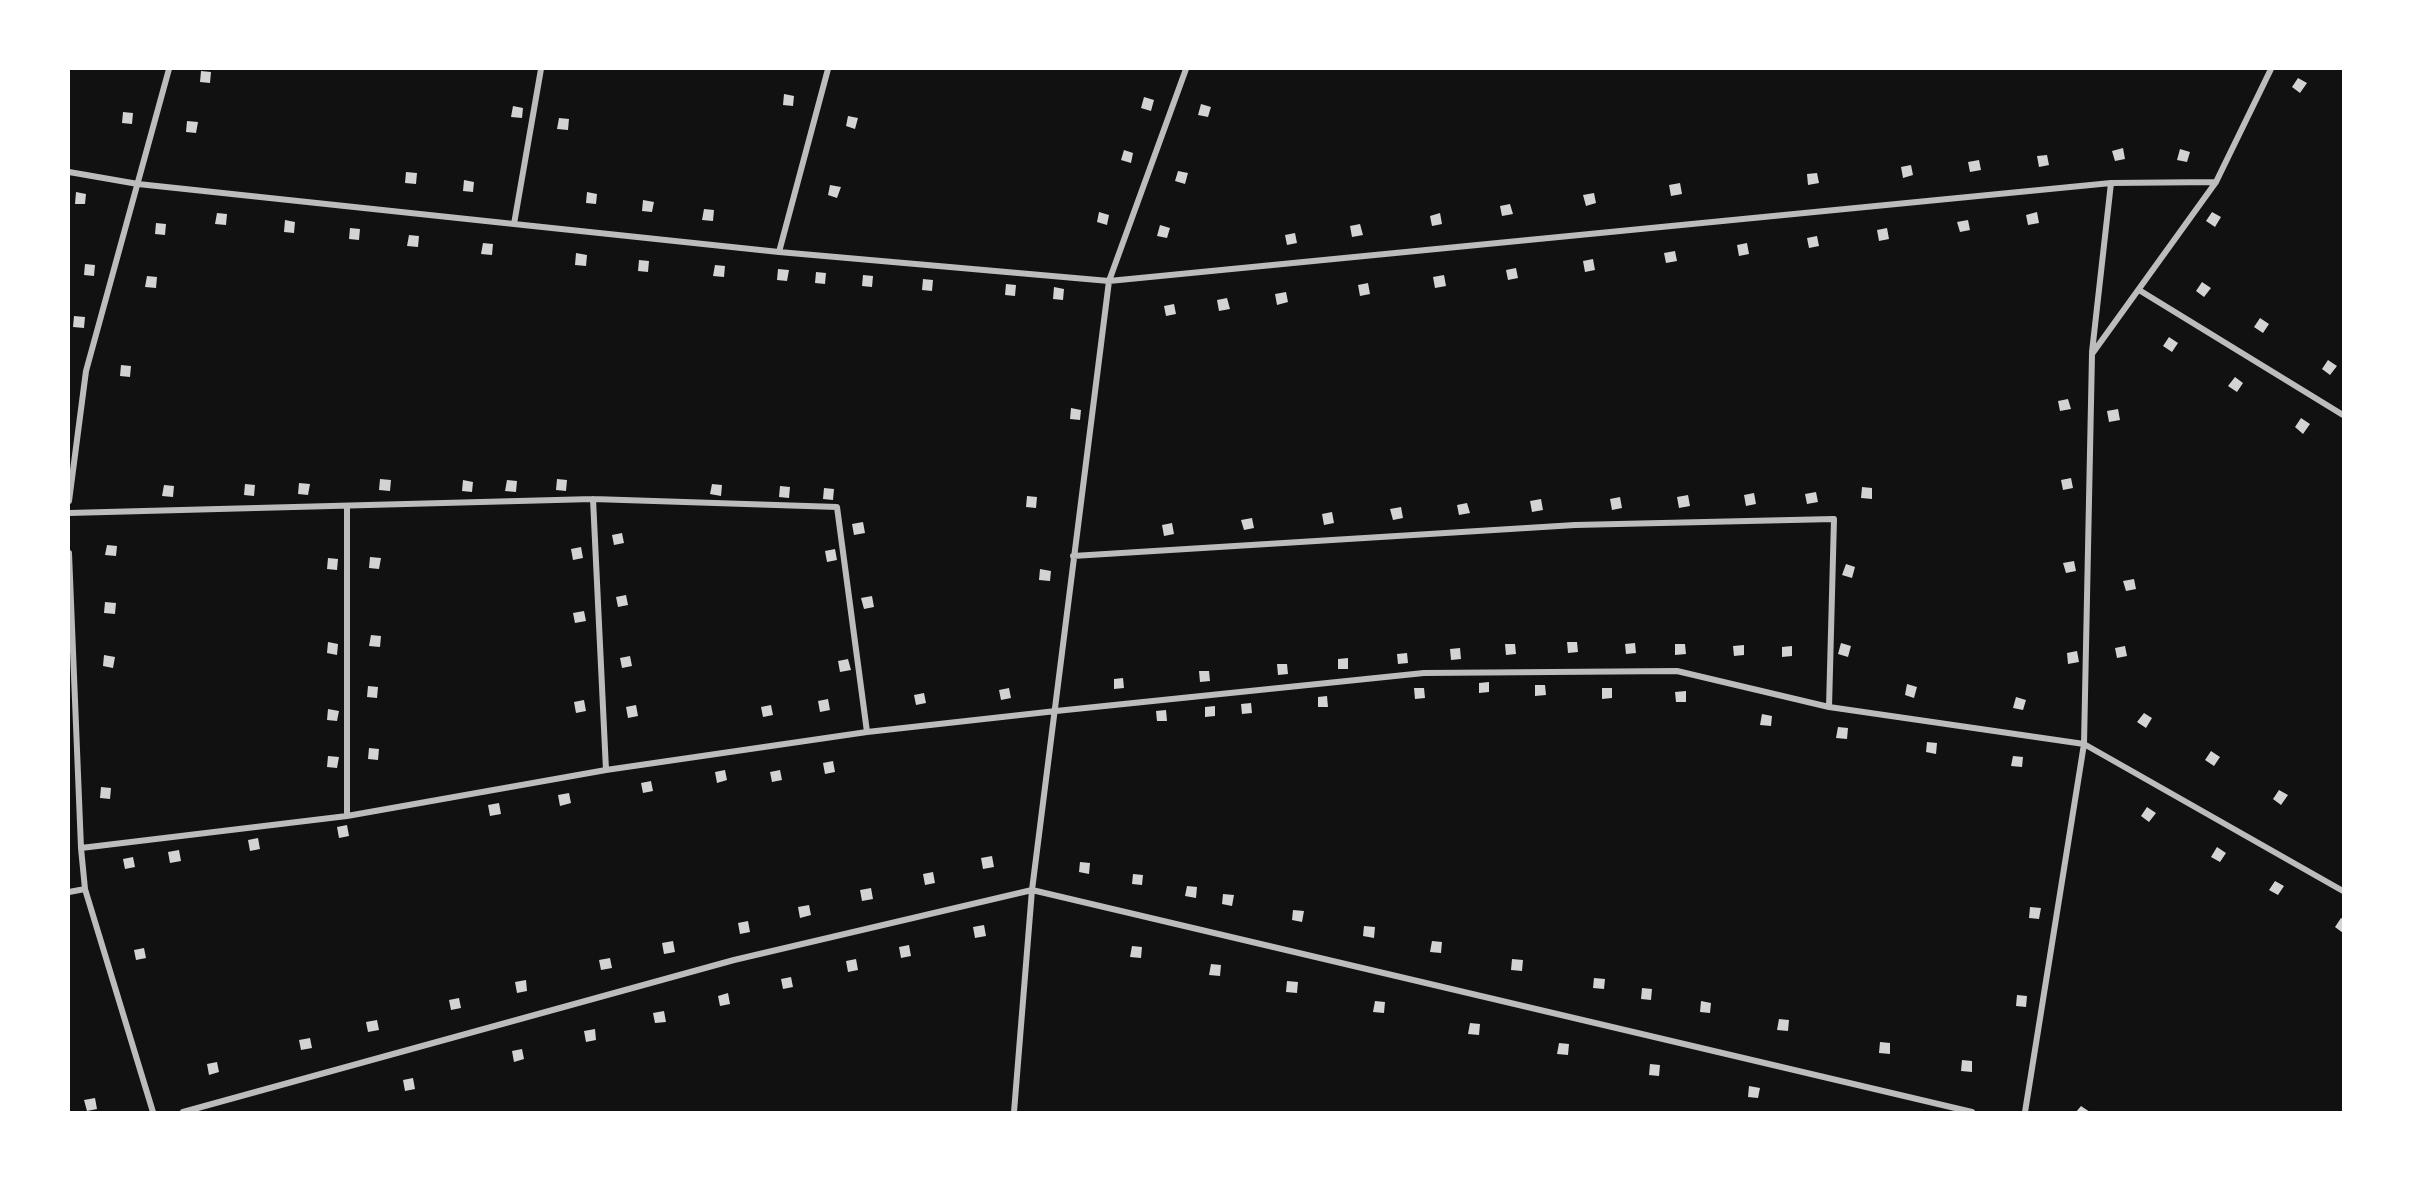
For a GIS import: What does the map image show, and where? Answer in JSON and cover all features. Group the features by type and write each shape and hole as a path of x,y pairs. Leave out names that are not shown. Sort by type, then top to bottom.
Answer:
{"street":[{"path":"69,501 70,478 86,371 169,69"},
{"path":"514,224 541,69"},
{"path":"779,252 828,69"},
{"path":"1014,1112 1032,890 1109,281 1186,69"},
{"path":"2092,354 2216,182 2271,69"},
{"path":"69,172 138,184 779,252 1109,281 2111,183 2216,182"},
{"path":"2025,1112 2084,744 2092,354 2111,183"},
{"path":"2139,290 2343,415"},
{"path":"593,499 606,770"},
{"path":"69,513 593,499 837,507 867,732"},
{"path":"347,507 347,816"},
{"path":"1073,556 1575,525 1834,519 1828,707"},
{"path":"69,553 81,848 85,890 153,1112"},
{"path":"81,848 347,816 606,770 867,732 1056,711 1424,674 1677,671 1828,707 2084,744 2343,891"},
{"path":"69,892 85,890"},
{"path":"183,1112 734,960 1032,890 1972,1112"}],"building":[{"path":"201,71 211,72 210,83 200,82"},
{"path":"2298,78 2307,83 2300,93 2292,87"},
{"path":"784,94 794,96 793,106 783,105"},
{"path":"1144,97 1154,100 1151,111 1141,108"},
{"path":"1201,104 1211,107 1208,117 1198,115"},
{"path":"513,106 523,108 522,118 511,117"},
{"path":"123,112 133,113 132,124 122,123"},
{"path":"848,116 858,118 855,129 846,126"},
{"path":"559,118 569,119 568,130 557,129"},
{"path":"187,121 198,122 196,133 186,132"},
{"path":"2123,148 2125,159 2115,161 2112,151"},
{"path":"2180,149 2190,152 2187,162 2177,160"},
{"path":"1124,150 1133,153 1131,163 1121,160"},
{"path":"2047,155 2049,165 2039,167 2037,156"},
{"path":"1979,160 1981,170 1970,172 1968,162"},
{"path":"1911,165 1913,175 1903,178 1901,167"},
{"path":"1178,171 1188,173 1185,184 1175,181"},
{"path":"406,172 417,173 416,184 405,183"},
{"path":"1817,173 1819,183 1808,185 1807,174"},
{"path":"464,180 474,182 473,192 463,191"},
{"path":"1680,183 1682,194 1671,196 1669,185"},
{"path":"830,185 841,187 837,198 828,195"},
{"path":"76,192 86,194 85,204 75,204"},
{"path":"587,192 597,194 596,204 586,203"},
{"path":"1594,193 1596,203 1586,206 1583,195"},
{"path":"643,200 654,202 652,212 642,211"},
{"path":"1510,204 1513,214 1502,216 1500,206"},
{"path":"704,209 714,210 713,221 702,220"},
{"path":"1099,212 1109,215 1107,225 1097,222"},
{"path":"2037,212 2039,223 2028,225 2026,215"},
{"path":"2212,212 2221,217 2215,227 2206,221"},
{"path":"217,213 227,214 226,225 215,224"},
{"path":"1440,213 1442,224 1432,226 1430,216"},
{"path":"285,220 295,222 294,233 284,232"},
{"path":"1968,220 1970,230 1960,232 1957,222"},
{"path":"156,223 166,224 165,235 155,234"},
{"path":"1360,224 1363,235 1352,237 1350,226"},
{"path":"1160,225 1170,228 1167,238 1157,236"},
{"path":"350,228 360,229 359,240 349,239"},
{"path":"1887,228 1889,239 1879,241 1877,230"},
{"path":"1295,233 1297,243 1287,245 1285,235"},
{"path":"409,235 419,236 418,247 407,246"},
{"path":"1817,236 1819,246 1809,248 1807,238"},
{"path":"483,243 493,244 492,255 481,254"},
{"path":"1747,243 1749,254 1739,256 1737,245"},
{"path":"1675,251 1677,261 1666,263 1664,253"},
{"path":"576,253 587,255 586,266 575,265"},
{"path":"1593,259 1595,270 1585,272 1583,261"},
{"path":"639,260 649,261 648,272 638,271"},
{"path":"85,264 95,265 94,276 84,275"},
{"path":"715,265 725,266 724,277 713,276"},
{"path":"1516,268 1518,278 1508,280 1506,270"},
{"path":"778,269 789,270 787,281 777,280"},
{"path":"816,272 826,273 825,284 815,283"},
{"path":"863,275 873,276 872,287 862,286"},
{"path":"1444,275 1446,286 1435,288 1433,277"},
{"path":"147,276 157,277 156,288 145,287"},
{"path":"923,279 933,280 932,291 922,290"},
{"path":"2202,282 2211,288 2204,297 2196,291"},
{"path":"1368,283 1370,294 1360,296 1358,285"},
{"path":"1006,284 1016,285 1015,296 1005,295"},
{"path":"1054,287 1064,289 1063,300 1053,299"},
{"path":"1286,292 1288,302 1277,305 1275,294"},
{"path":"1227,298 1230,309 1219,311 1217,300"},
{"path":"1174,304 1176,314 1166,316 1164,306"},
{"path":"74,316 85,317 84,328 73,327"},
{"path":"2260,318 2269,324 2263,333 2254,327"},
{"path":"2169,337 2178,343 2172,352 2163,346"},
{"path":"2328,360 2337,366 2330,375 2322,369"},
{"path":"121,365 131,366 130,377 120,376"},
{"path":"2235,377 2243,383 2237,392 2228,386"},
{"path":"2068,399 2071,409 2060,411 2058,401"},
{"path":"1071,408 1081,410 1080,420 1070,419"},
{"path":"2118,409 2120,420 2109,422 2107,411"},
{"path":"2301,418 2310,424 2303,434 2295,427"},
{"path":"2071,478 2073,488 2063,490 2061,480"},
{"path":"380,479 391,480 390,491 379,490"},
{"path":"557,479 567,480 566,491 556,490"},
{"path":"463,480 473,482 472,492 462,491"},
{"path":"507,480 517,481 516,492 505,491"},
{"path":"299,483 310,484 308,495 298,494"},
{"path":"245,484 255,485 254,496 244,495"},
{"path":"712,484 722,485 721,496 710,494"},
{"path":"164,485 174,486 173,497 162,496"},
{"path":"780,486 790,487 789,498 779,497"},
{"path":"1862,487 1872,488 1872,499 1861,498"},
{"path":"824,488 834,489 833,500 823,499"},
{"path":"1816,492 1818,502 1807,504 1805,494"},
{"path":"1754,493 1756,504 1746,506 1744,495"},
{"path":"1688,495 1690,506 1679,508 1677,497"},
{"path":"1027,496 1037,497 1036,508 1026,507"},
{"path":"1620,497 1622,508 1612,510 1610,499"},
{"path":"1541,499 1543,510 1532,512 1530,501"},
{"path":"1467,503 1470,513 1459,515 1457,505"},
{"path":"1401,507 1403,518 1393,520 1390,509"},
{"path":"1332,512 1334,523 1324,525 1322,514"},
{"path":"1252,518 1254,528 1244,530 1241,520"},
{"path":"863,522 865,533 854,535 852,524"},
{"path":"1172,523 1174,534 1164,536 1162,525"},
{"path":"622,533 624,543 614,545 612,535"},
{"path":"107,545 117,546 116,556 105,555"},
{"path":"581,547 583,558 573,560 571,549"},
{"path":"835,549 837,560 827,562 825,551"},
{"path":"370,557 381,558 379,569 369,568"},
{"path":"328,558 338,559 337,570 327,569"},
{"path":"2074,561 2076,571 2066,573 2063,563"},
{"path":"1846,564 1855,567 1852,578 1842,575"},
{"path":"1040,569 1051,571 1050,581 1039,580"},
{"path":"2134,579 2136,589 2126,591 2123,581"},
{"path":"626,595 628,605 618,607 616,597"},
{"path":"872,596 874,607 864,609 861,598"},
{"path":"105,602 116,603 115,614 104,613"},
{"path":"584,611 586,621 575,623 573,613"},
{"path":"371,635 381,636 380,647 369,646"},
{"path":"328,642 338,644 337,655 327,653"},
{"path":"1567,642 1577,642 1578,652 1568,653"},
{"path":"1635,643 1636,653 1626,654 1625,644"},
{"path":"1841,643 1851,646 1848,657 1838,654"},
{"path":"1505,644 1515,644 1516,654 1506,655"},
{"path":"1675,644 1685,644 1686,654 1675,655"},
{"path":"1744,645 1744,655 1734,656 1733,646"},
{"path":"1792,646 1792,656 1782,657 1782,647"},
{"path":"2125,646 2127,656 2117,658 2115,648"},
{"path":"1460,648 1461,659 1451,660 1450,649"},
{"path":"2077,651 2079,662 2068,664 2067,653"},
{"path":"1407,653 1408,663 1398,664 1397,654"},
{"path":"104,655 115,657 113,668 103,666"},
{"path":"630,656 632,666 622,668 620,658"},
{"path":"1348,658 1348,669 1338,669 1338,659"},
{"path":"848,659 851,670 840,672 838,661"},
{"path":"1277,664 1287,664 1288,674 1278,675"},
{"path":"1199,671 1209,671 1210,681 1200,682"},
{"path":"1123,678 1124,688 1114,689 1114,679"},
{"path":"1489,682 1489,692 1479,693 1479,683"},
{"path":"1907,684 1917,687 1914,698 1905,695"},
{"path":"1535,685 1545,685 1546,695 1535,696"},
{"path":"368,686 378,687 377,698 367,697"},
{"path":"1009,688 1011,698 1001,700 999,690"},
{"path":"1414,688 1424,688 1425,698 1415,699"},
{"path":"1602,688 1612,688 1612,698 1602,699"},
{"path":"1686,691 1686,702 1676,702 1675,692"},
{"path":"924,693 926,703 916,705 914,695"},
{"path":"1327,696 1328,707 1318,707 1318,697"},
{"path":"2016,697 2026,700 2023,710 2013,708"},
{"path":"828,699 830,710 820,712 818,701"},
{"path":"584,700 586,711 576,713 574,702"},
{"path":"1251,703 1252,713 1242,714 1241,704"},
{"path":"636,705 638,716 628,718 626,707"},
{"path":"771,705 773,715 763,717 761,707"},
{"path":"1215,706 1215,716 1205,717 1205,707"},
{"path":"328,709 339,711 337,721 327,720"},
{"path":"1166,710 1167,721 1157,721 1156,711"},
{"path":"2144,713 2152,718 2146,728 2137,722"},
{"path":"1762,714 1772,716 1771,726 1760,725"},
{"path":"1838,727 1848,728 1847,739 1836,738"},
{"path":"1927,742 1937,743 1936,754 1926,752"},
{"path":"369,748 379,749 378,760 368,759"},
{"path":"2211,751 2220,757 2214,766 2205,760"},
{"path":"328,756 339,757 337,768 327,767"},
{"path":"2013,756 2023,757 2022,767 2011,766"},
{"path":"833,761 835,772 825,774 823,763"},
{"path":"725,770 727,780 717,783 715,772"},
{"path":"780,770 782,780 772,782 770,772"},
{"path":"651,781 653,791 643,793 641,783"},
{"path":"101,787 111,788 110,799 100,798"},
{"path":"2279,790 2288,795 2281,805 2273,799"},
{"path":"569,793 571,803 560,806 558,795"},
{"path":"499,803 501,814 490,816 488,805"},
{"path":"2147,807 2156,813 2149,822 2141,816"},
{"path":"347,825 349,836 339,838 337,827"},
{"path":"258,838 260,849 250,851 248,840"},
{"path":"2217,847 2226,853 2220,862 2211,857"},
{"path":"179,850 181,861 170,863 168,852"},
{"path":"992,856 994,867 983,869 981,858"},
{"path":"133,857 135,867 125,869 123,859"},
{"path":"1080,862 1090,863 1089,874 1079,872"},
{"path":"933,872 935,883 925,885 923,874"},
{"path":"1133,874 1143,875 1142,885 1132,884"},
{"path":"2275,881 2284,886 2278,895 2269,890"},
{"path":"1187,886 1197,887 1196,898 1185,896"},
{"path":"871,888 873,899 862,901 860,890"},
{"path":"1223,894 1234,895 1232,906 1222,904"},
{"path":"809,905 811,915 800,918 798,907"},
{"path":"2030,907 2041,908 2039,919 2029,918"},
{"path":"1293,910 1304,911 1302,922 1292,920"},
{"path":"2341,918 2343,919 2343,933 2335,927"},
{"path":"748,921 750,932 740,934 738,923"},
{"path":"984,925 986,936 975,938 973,927"},
{"path":"1364,926 1375,927 1374,938 1363,936"},
{"path":"673,941 675,952 664,954 662,943"},
{"path":"1432,941 1442,942 1441,953 1430,952"},
{"path":"909,945 911,956 901,958 899,947"},
{"path":"1132,946 1142,947 1141,958 1130,957"},
{"path":"144,948 146,958 136,960 134,950"},
{"path":"610,958 612,968 601,970 599,960"},
{"path":"856,959 858,970 848,972 846,961"},
{"path":"1512,959 1523,960 1522,971 1511,970"},
{"path":"1211,964 1221,965 1220,976 1209,975"},
{"path":"791,977 793,987 783,989 781,979"},
{"path":"1594,978 1605,979 1604,989 1593,988"},
{"path":"526,980 527,991 517,993 515,982"},
{"path":"1287,981 1298,982 1297,993 1286,992"},
{"path":"1642,988 1652,989 1651,1000 1641,999"},
{"path":"728,993 730,1004 720,1006 718,996"},
{"path":"2017,995 2027,996 2026,1007 2016,1006"},
{"path":"459,998 461,1008 451,1010 449,1000"},
{"path":"1375,1001 1385,1002 1384,1013 1373,1012"},
{"path":"1701,1001 1711,1003 1710,1013 1700,1012"},
{"path":"664,1011 666,1022 655,1023 653,1013"},
{"path":"1779,1019 1789,1020 1788,1031 1777,1030"},
{"path":"377,1020 379,1030 368,1032 366,1022"},
{"path":"1470,1023 1480,1024 1479,1035 1468,1034"},
{"path":"595,1029 596,1040 586,1042 584,1031"},
{"path":"310,1038 312,1048 301,1050 299,1040"},
{"path":"1880,1042 1890,1043 1890,1054 1879,1053"},
{"path":"1559,1043 1569,1044 1568,1055 1557,1054"},
{"path":"522,1049 524,1059 514,1062 512,1051"},
{"path":"1962,1060 1972,1061 1972,1072 1961,1071"},
{"path":"217,1062 219,1072 209,1075 207,1064"},
{"path":"1650,1064 1660,1065 1659,1076 1649,1075"},
{"path":"413,1078 415,1089 405,1091 403,1080"},
{"path":"1749,1086 1760,1088 1758,1098 1748,1097"},
{"path":"95,1098 97,1109 87,1111 84,1100"},
{"path":"2081,1106 2090,1112 2076,1112"}]}
